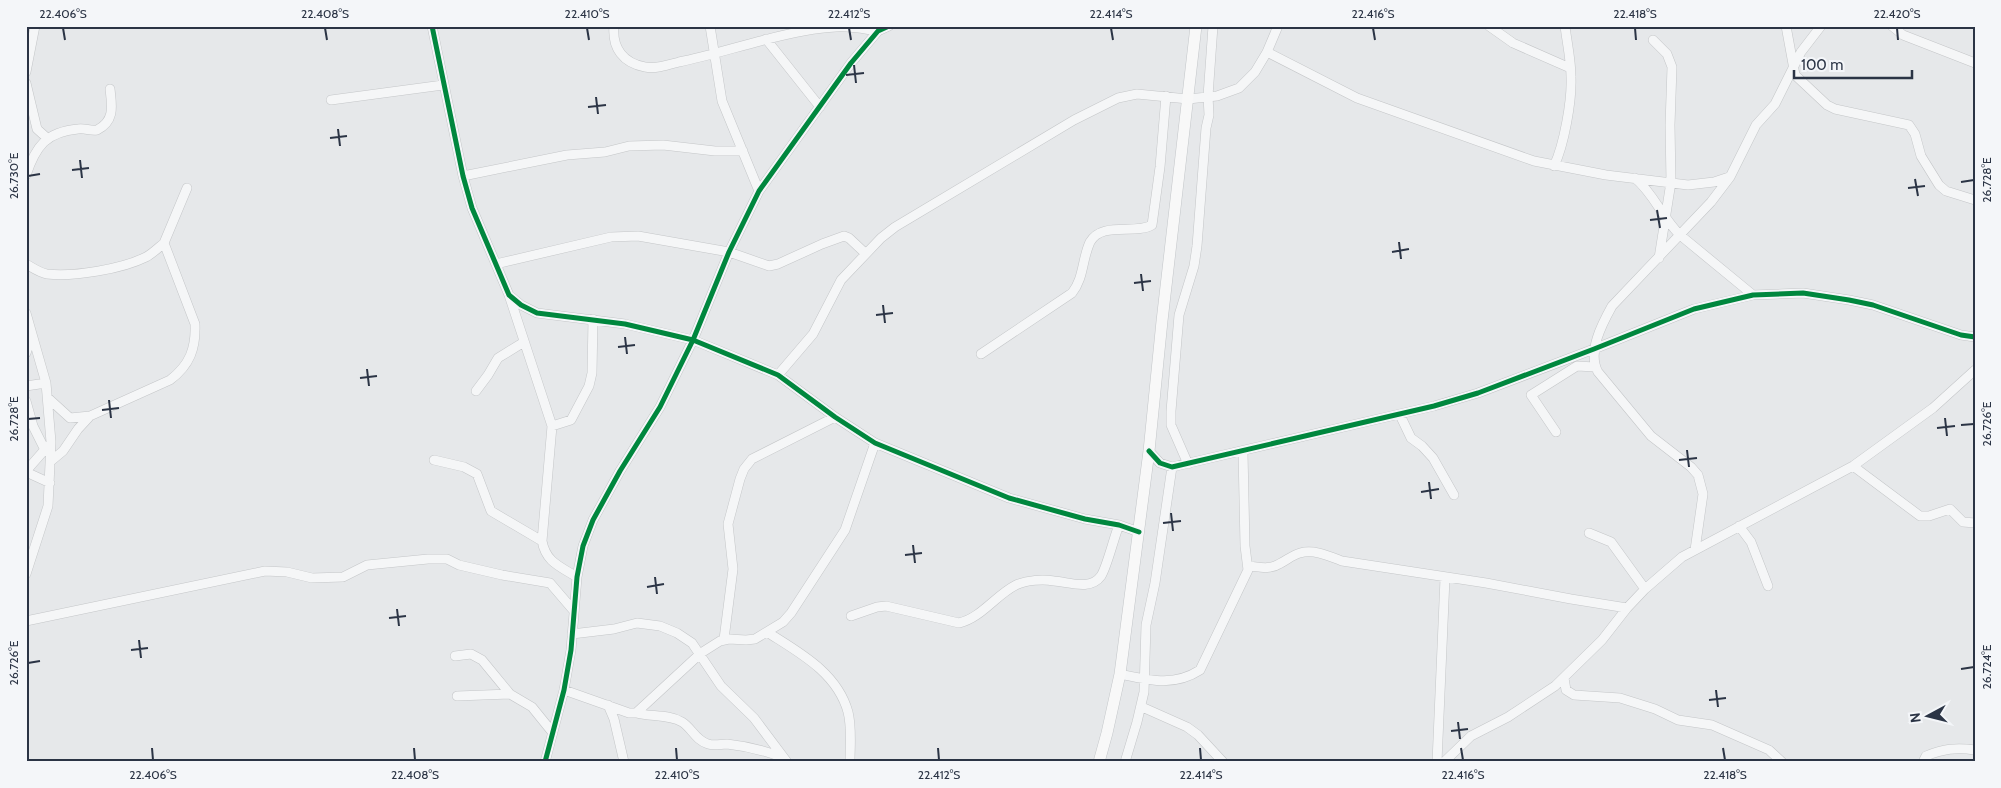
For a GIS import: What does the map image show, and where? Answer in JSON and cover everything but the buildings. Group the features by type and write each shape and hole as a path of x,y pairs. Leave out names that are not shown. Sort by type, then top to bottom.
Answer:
{"main road":[{"path":"1098,762 1107,733 1120,674 1139,532 1196,26"}],"street":[{"path":"26,72 35,26"},
{"path":"432,26 443,85 472,208 509,295 552,426 542,540 544,551 549,559 577,578"},
{"path":"614,26 614,42 626,60 638,65 655,68 766,39 837,27 878,31"},
{"path":"710,26 722,101 759,191"},
{"path":"544,762 564,690 577,578 583,546 593,520 620,471 660,407 693,340 729,252 759,191 851,63 878,31 889,26"},
{"path":"1188,464 1171,425 1171,411 1180,316 1194,266 1197,246 1206,128 1209,115 1208,96 1214,26"},
{"path":"778,375 820,325 832,293 841,280 865,253 895,227 1074,120 1118,98 1128,94 1188,98 1217,96 1239,88 1249,80 1267,52 1278,26"},
{"path":"1489,26 1513,43 1570,68"},
{"path":"1554,166 1560,154 1565,134 1571,85 1565,26"},
{"path":"1786,26 1797,77 1827,105 1835,110 1909,125 1915,134 1921,156 1940,185 1946,191 1975,200"},
{"path":"1695,550 1703,494 1698,475 1691,467 1651,436 1598,372 1595,367 1594,349 1612,306 1711,202 1730,177 1756,125 1775,104 1801,52 1821,26"},
{"path":"1892,26 1903,35 1975,64"},
{"path":"766,39 820,107"},
{"path":"1653,40 1667,54 1672,67 1671,182 1659,258"},
{"path":"1267,52 1357,98 1534,161 1554,166 1688,185 1714,182 1730,177"},
{"path":"26,83 37,129 47,138"},
{"path":"331,100 443,85"},
{"path":"26,175 36,152 47,138 77,128 94,130 101,128 111,116 110,89"},
{"path":"981,354 1072,293 1079,284 1089,247 1094,237 1101,233 1120,229 1147,228 1152,225 1160,167 1166,96"},
{"path":"463,176 567,155 605,152 629,146 663,145 715,151 743,151"},
{"path":"1635,178 1650,193 1666,219 1680,234 1753,294"},
{"path":"26,264 46,274 111,268 141,259 164,243 187,188"},
{"path":"496,264 611,237 625,236 638,236 729,252 764,266 773,266 844,236 849,238 865,253"},
{"path":"48,398 70,418 90,416 170,380 180,372 190,359 195,338 195,324 164,243"},
{"path":"1149,451 1160,463 1172,467 1400,415 1478,393 1694,309 1753,294 1803,293 1849,300 1961,335 1975,337"},
{"path":"509,295 521,305 537,313 625,324 693,340 778,375 835,417 875,443 1008,498 1084,520 1119,525 1139,532"},
{"path":"26,313 46,383 51,442 48,506 26,574"},
{"path":"552,426 571,420 589,386 592,373 592,319"},
{"path":"26,353 32,336"},
{"path":"476,390 498,358 524,342"},
{"path":"1556,432 1531,395 1577,366 1595,367"},
{"path":"1444,762 1466,740 1508,717 1564,678 1602,640 1627,608 1645,589 1682,557 1853,466 1933,408 1975,370"},
{"path":"26,386 46,383"},
{"path":"26,401 33,426 45,450"},
{"path":"1400,415 1410,438 1422,446 1433,458 1454,495"},
{"path":"51,462 63,451 78,429 90,416"},
{"path":"724,640 733,569 728,524 744,469 752,459 835,417"},
{"path":"50,483 26,471 51,442"},
{"path":"636,713 701,653 724,640 750,640 787,619 845,530 875,443"},
{"path":"1120,674 1162,682 1188,678 1200,670 1246,577 1249,566 1245,546 1243,452"},
{"path":"434,460 464,467 477,474 491,511 542,540"},
{"path":"1853,466 1920,516 1929,516 1950,509 1963,522 1975,523"},
{"path":"1125,762 1142,707 1145,680 1146,626 1156,577 1172,467"},
{"path":"851,616 877,607 886,606 960,623 969,621 1005,592 1027,582 1052,580 1080,585 1091,584 1100,576 1119,525"},
{"path":"1739,526 1751,542 1768,586"},
{"path":"1589,533 1611,542 1645,589"},
{"path":"1249,566 1274,567 1300,553 1311,552 1328,555 1342,562 1486,583 1627,608"},
{"path":"26,621 265,571 287,572 312,578 343,578 367,565 428,559 447,559 459,565 502,575 550,582 574,611"},
{"path":"1437,762 1445,578"},
{"path":"572,634 614,629 637,623 660,626 677,633 692,643 701,653 721,686 754,718 785,760"},
{"path":"767,632 817,665 840,693 848,713 850,762"},
{"path":"455,656 471,654 482,660 510,694 532,707 553,733"},
{"path":"1564,678 1566,690 1574,695 1620,698 1655,709 1678,720 1712,725 1769,750 1782,762"},
{"path":"564,690 629,713 668,717 683,722 696,738 709,745 726,744 760,750 785,760"},
{"path":"457,696 510,694"},
{"path":"608,705 614,718 624,762"},
{"path":"1142,707 1187,727 1198,735 1223,762"},
{"path":"1923,762 1926,756 1946,749 1961,748 1975,750"}],"cycle path":[{"path":"432,26 463,176 472,208 509,295 521,305 537,313 625,324 693,340 778,375 835,417 875,443 1009,498 1085,519 1119,525 1139,532"},
{"path":"545,762 564,690 571,650 577,577 583,546 593,520 620,471 660,407 693,340 729,252 759,191 851,63 878,31 889,26"},
{"path":"1149,451 1160,463 1172,467 1434,406 1478,393 1694,309 1753,295 1803,293 1849,300 1873,305 1961,335 1975,337"}]}
